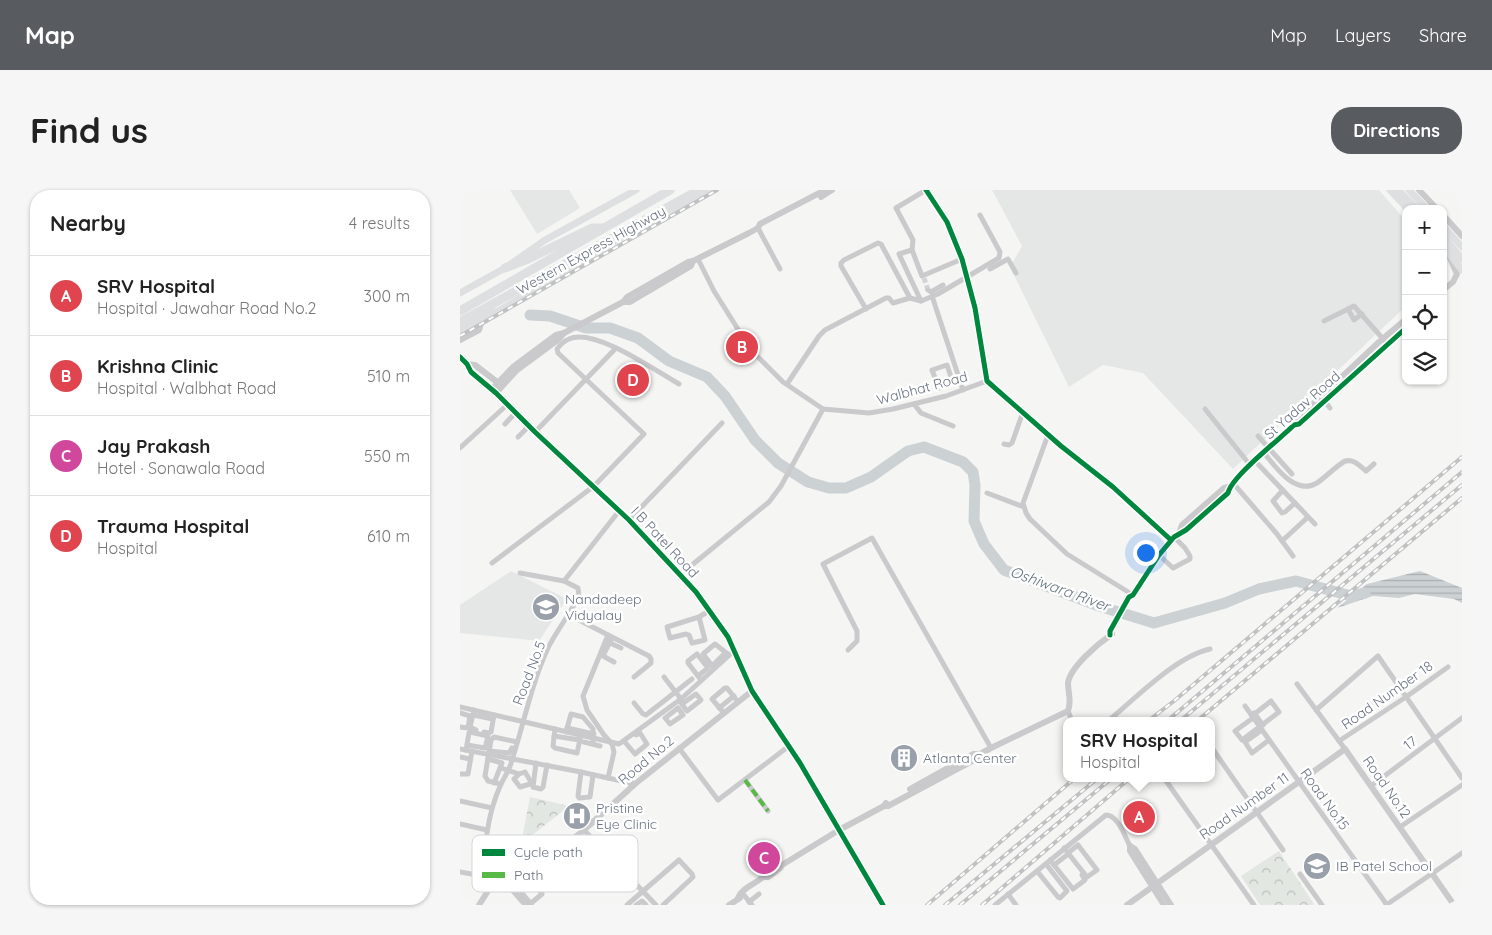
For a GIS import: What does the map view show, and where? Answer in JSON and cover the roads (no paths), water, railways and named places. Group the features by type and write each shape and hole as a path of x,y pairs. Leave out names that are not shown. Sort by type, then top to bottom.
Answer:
{"highway":[{"name":"Western Express Highway","path":"480,309 604,228 670,190"},
{"name":"Western Express Highway","path":"480,309 699,190"},
{"path":"505,268 592,228 604,228"},
{"path":"460,311 480,309"},
{"path":"460,322 480,309"}],"main road":[{"path":"460,294 505,268 545,240 636,190"},
{"path":"460,332 480,309 490,316 612,244 710,190"},
{"path":"1388,190 1403,205"},
{"path":"1398,190 1412,205"},
{"path":"1409,190 1423,205"},
{"path":"1447,230 1462,247"},
{"path":"1447,241 1462,259"},
{"path":"1445,250 1462,270"}],"street":[{"path":"784,214 825,190"},
{"path":"494,391 564,333 623,302 658,278 758,228 760,224 832,190"},
{"path":"1419,190 1433,205"},
{"path":"962,259 923,277 912,250 913,240 896,208 927,191 948,222 962,259 975,308 986,381 1048,435 1175,536 1185,548 1190,559 1173,568 1159,555"},
{"path":"980,215 1000,252 999,258 990,269"},
{"path":"1447,219 1462,234"},
{"path":"758,228 780,269"},
{"path":"866,309 841,263 878,243 883,246 910,298"},
{"path":"1448,255 1462,243"},
{"path":"912,250 898,255 921,301"},
{"path":"1444,250 1457,274 1453,282 1447,287"},
{"path":"787,384 825,330 886,298 889,298 893,303 910,298 921,301 996,263 1008,259 1016,273"},
{"name":"Walbhat Road","path":"695,260 750,350 787,384 823,409 869,413 946,396 986,381"},
{"path":"936,293 943,285"},
{"path":"928,290 936,293"},
{"path":"936,293 963,390"},
{"path":"1324,322 1348,309 1356,307 1385,341 1402,323"},
{"path":"460,340 479,330 480,309"},
{"path":"1348,309 1354,320 1362,314"},
{"name":"St Yadav Road","path":"1068,711 1070,706 1069,680 1077,665 1111,633 1159,555 1175,536 1186,530 1228,493 1231,485 1253,463 1294,425 1300,424 1323,399 1385,341 1402,330"},
{"path":"492,563 594,486 644,434 558,353 559,347 570,338 594,338 616,348 679,384"},
{"path":"536,432 616,348"},
{"name":"I B Patel Road","path":"460,357 467,364 471,372 494,391 594,486 681,574 728,637 752,691 789,746 839,830"},
{"path":"467,364 475,365 500,385"},
{"path":"946,365 953,383 944,387 938,387 932,370 946,365"},
{"path":"944,387 946,396"},
{"path":"1323,399 1330,408"},
{"path":"460,448 508,404"},
{"path":"914,404 921,412 953,426"},
{"path":"681,574 761,510 781,486 823,409"},
{"path":"1205,409 1253,463 1283,490 1315,524"},
{"path":"505,424 516,412"},
{"path":"1004,444 1009,445 1012,443 1023,412"},
{"path":"629,520 722,423"},
{"path":"518,437 529,426"},
{"path":"1048,435 1023,503 1030,519 1067,554 1132,597"},
{"path":"1258,436 1284,476 1299,485 1306,486 1318,482 1345,461 1356,462 1368,473 1374,464"},
{"path":"1266,451 1292,474"},
{"path":"1231,485 1282,541 1293,556"},
{"path":"1283,490 1273,501 1282,513 1295,503"},
{"path":"987,493 1024,507"},
{"path":"520,573 564,581 619,511"},
{"path":"1282,541 1308,517"},
{"path":"848,650 857,641 857,631 823,564 872,538 991,748"},
{"name":"Road No.5","path":"487,835 492,808 513,759 515,742 532,687 549,648 578,600 580,590 564,581"},
{"path":"699,616 706,640 692,644 689,635 686,634 670,638 667,627 709,611"},
{"path":"577,619 610,639 649,656 651,663 634,677"},
{"path":"610,639 621,648"},
{"path":"610,639 603,656 614,662"},
{"path":"608,778 614,752 612,744 587,710 583,696 610,639"},
{"path":"713,667 703,654 716,644 727,654"},
{"path":"1113,717 1177,664 1200,651 1210,649"},
{"path":"554,736 594,738 612,744 625,742 660,715 674,707 700,678 727,654 735,650"},
{"path":"700,678 688,663 688,660 697,654 708,667 708,671"},
{"path":"1316,710 1378,656 1462,778"},
{"name":"Road Number 18","path":"1339,741 1448,667"},
{"path":"664,677 680,701"},
{"path":"634,703 644,715 692,679"},
{"name":"Road No.12","path":"1297,684 1454,905"},
{"path":"722,710 712,698 724,688 727,688 736,699"},
{"name":"Road No.2","path":"578,835 722,710 736,699 752,691"},
{"path":"1261,729 1241,740 1235,731 1272,702 1279,713 1245,744 1252,753 1268,741"},
{"path":"460,706 494,717 567,730 582,737"},
{"name":"Road No.15","path":"1245,706 1268,741 1387,905"},
{"path":"460,727 468,727 470,716 463,714 467,708"},
{"path":"654,708 660,715"},
{"path":"729,905 741,896 739,894 749,886 752,886 764,877 765,873 778,865 782,865 839,830 884,806 886,802 940,772 973,754 980,754 1068,711 1070,717"},
{"path":"474,712 471,728 480,731 490,733 494,717"},
{"path":"567,730 570,715 583,717 593,728 594,738 600,746"},
{"name":"17","path":"1371,786 1462,718"},
{"path":"555,729 554,748 576,753 578,752 582,737"},
{"path":"625,742 634,754 647,744 640,733 636,734"},
{"path":"488,755 511,753 515,742 494,737 491,740 488,755 485,778 488,781 501,784"},
{"path":"679,748 718,800 789,746"},
{"path":"460,774 468,774 469,749 488,755 501,762 501,768 494,782"},
{"name":"Road Number 11","path":"1127,905 1345,749"},
{"path":"1215,752 1284,850"},
{"path":"503,755 536,766 581,772 593,778"},
{"path":"460,757 470,760"},
{"path":"536,766 533,787 541,789 546,768"},
{"path":"501,768 519,774"},
{"path":"581,772 579,798 590,796 593,778"},
{"path":"580,779 608,778 635,784"},
{"path":"745,780 768,811"},
{"path":"1167,782 1254,905"},
{"path":"1400,827 1462,786"},
{"path":"460,801 492,808"},
{"path":"997,905 1037,870 1050,863 1106,816 1113,816 1130,846 1130,851 1171,905"},
{"path":"460,824 487,830"},
{"path":"584,830 589,835"},
{"path":"839,830 883,905"},
{"path":"1065,851 1087,877 1097,870 1075,843"},
{"path":"1050,863 1075,889 1085,879 1065,851"},
{"path":"1387,905 1462,853"},
{"path":"627,905 677,861 680,861 693,877 663,905"},
{"path":"1037,870 1059,898 1067,893 1067,891 1052,872 1050,863"},
{"path":"1044,879 1052,872"},
{"path":"1300,874 1322,905"},
{"path":"1154,885 1164,905"},
{"path":"638,886 656,905"},
{"path":"480,905 488,892"},
{"path":"515,892 528,905"},
{"path":"522,892 528,905"},
{"path":"528,905 542,894 541,892"},
{"path":"741,896 750,903 759,894"},
{"path":"1008,894 1013,904"},
{"path":"636,905 642,902 646,905"}],"waterway":[{"name":"Oshiwara River","path":"530,315 550,316 586,328 610,328 638,338 669,361 707,377 725,396 755,440 778,463 808,482 829,488 846,488 871,477 908,451 924,447 963,462 973,472 975,485 974,521 984,544 1004,570 1099,606 1154,623 1225,603 1259,589 1296,581 1351,596 1365,593"}],"tunnel":[{"path":"924,278 928,290"}],"railway":[{"path":"460,336 717,190"},
{"path":"1153,717 1462,457"},
{"path":"1172,717 1462,472"},
{"path":"1185,717 1462,485"},
{"path":"1202,717 1462,498"},
{"path":"927,905 1070,782"},
{"path":"945,905 1093,782"},
{"path":"960,905 1107,782"},
{"path":"982,905 1125,782"}],"place":[{"name":"Krishna Clinic","path":"742,347"},
{"name":"Trauma Hospital","path":"633,380"},
{"name":"Nandadeep Vidyalay","path":"546,607"},
{"name":"Atlanta Center","path":"904,758"},
{"name":"Pristine Eye Clinic","path":"577,816"},
{"name":"SRV Hospital","path":"1139,817"},
{"name":"Jay Prakash","path":"764,858"},
{"name":"IB Patel School","path":"1317,866"}]}
